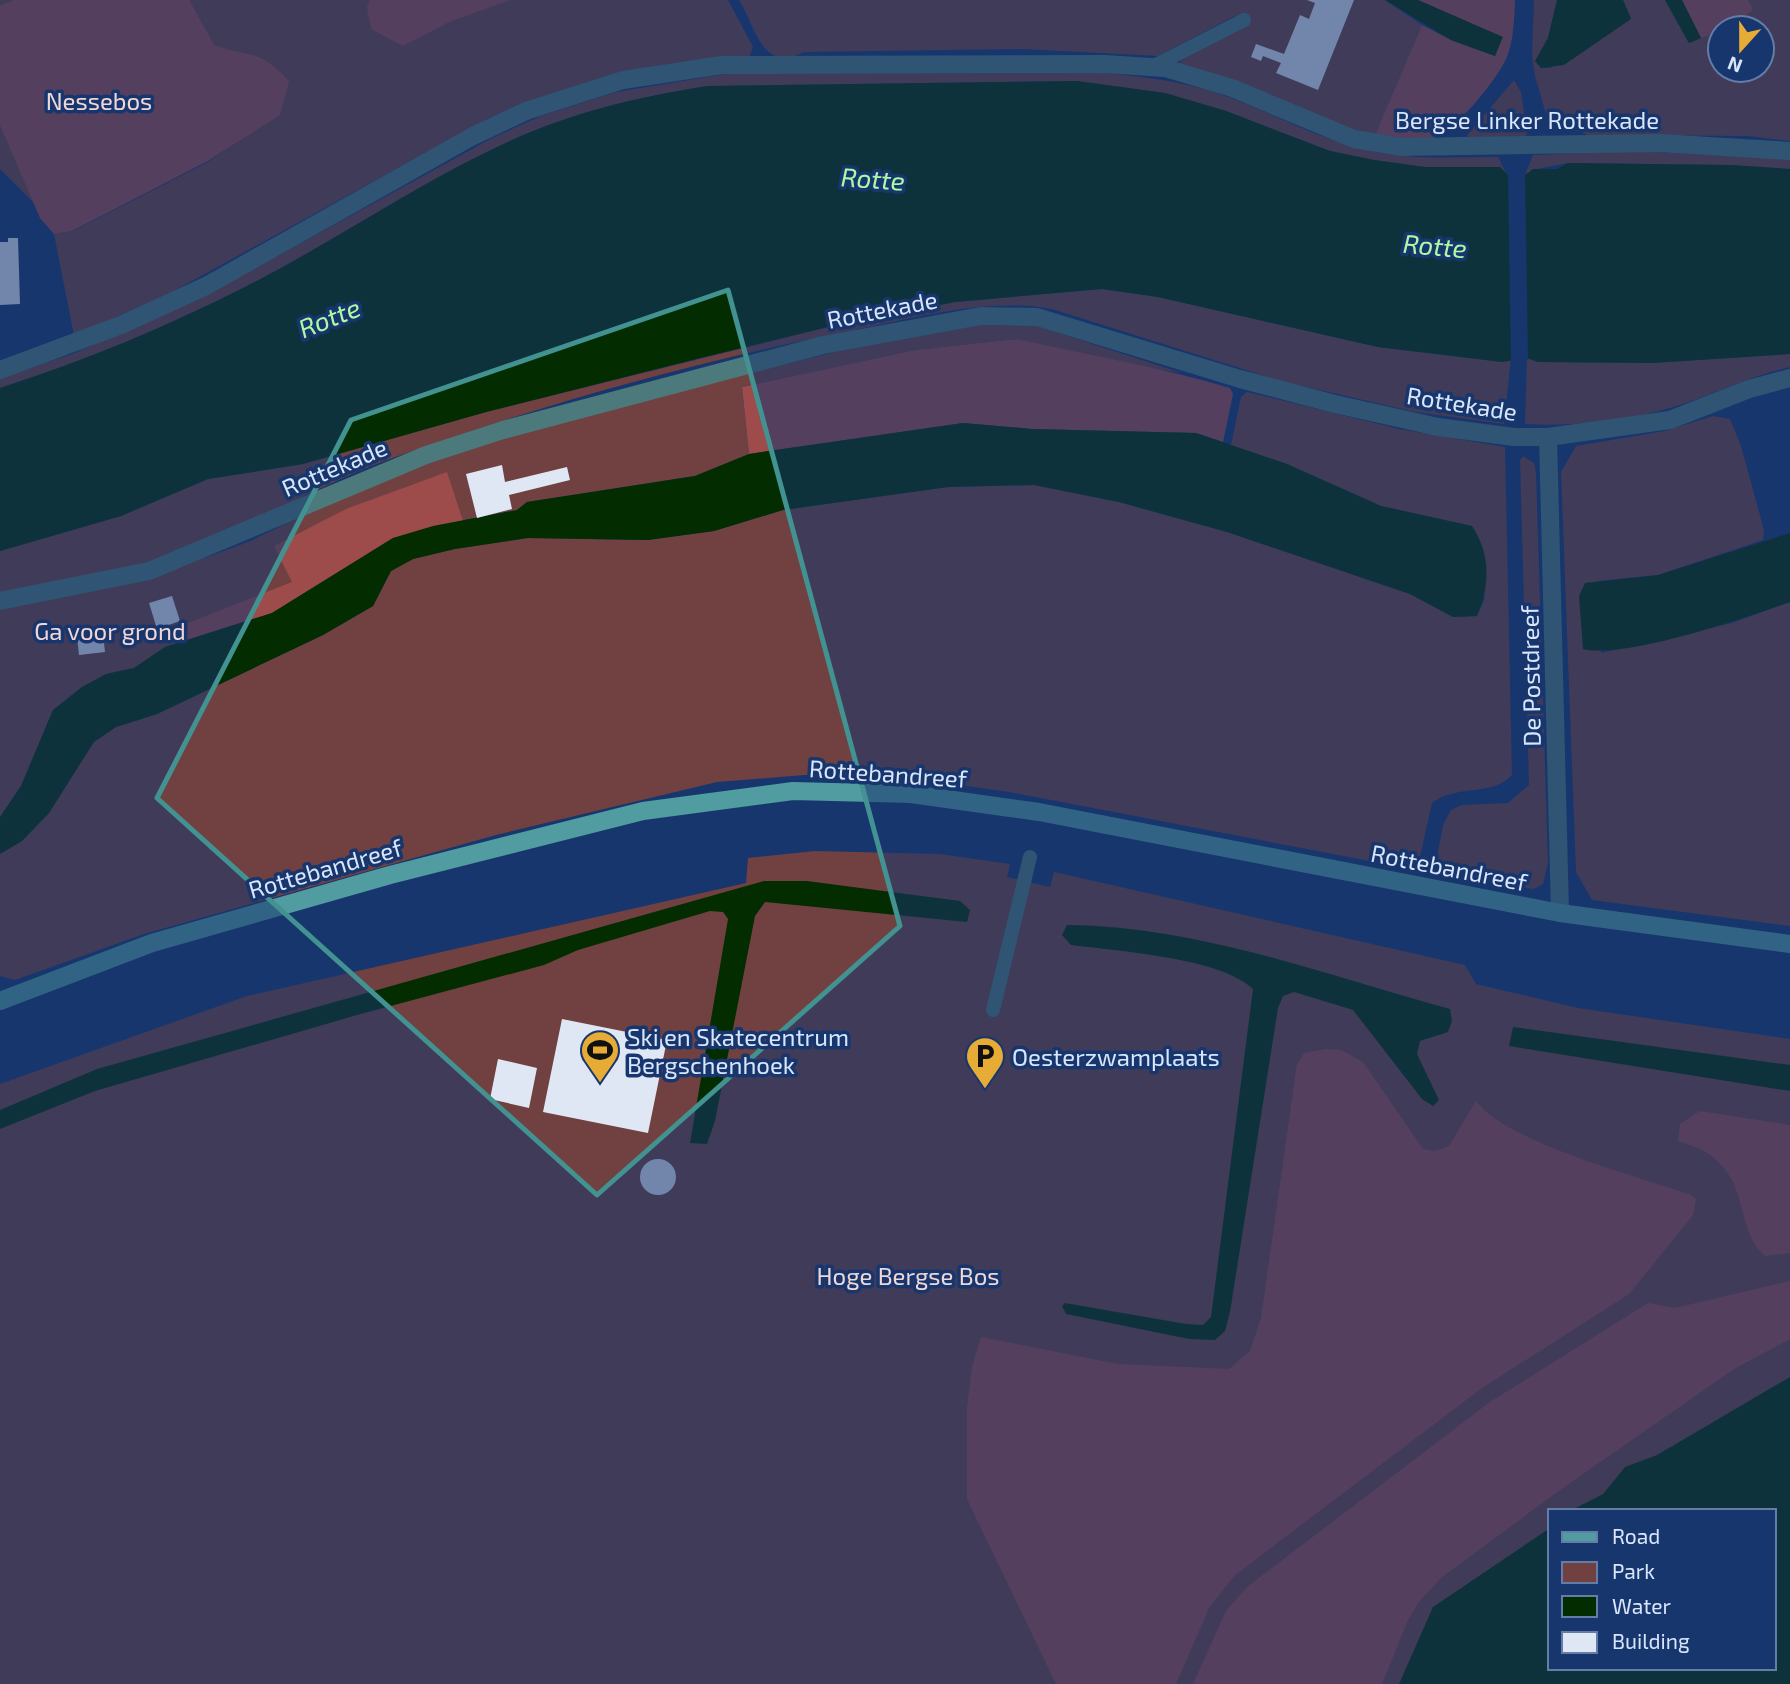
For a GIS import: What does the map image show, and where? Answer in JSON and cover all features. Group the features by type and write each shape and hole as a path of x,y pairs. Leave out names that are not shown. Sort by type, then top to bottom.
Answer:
{"street":[{"path":"0,370 121,325 206,286 473,136 526,111 623,80 722,65 892,62 1153,67"},
{"name":"Bergse Linker Rottekade","path":"1153,67 1232,88 1354,139 1402,147 1658,143 1790,152"},
{"name":"Rottekade","path":"0,601 149,570 426,455 503,430 822,345 981,316 1037,317 1240,379 1438,427 1514,437 1548,438 1670,420 1749,389 1790,378"},
{"name":"De Postdreef","path":"1548,438 1560,913"},
{"name":"Rottebandreef","path":"0,1001 152,943 390,875 643,811 793,791 911,794 1039,813 1560,913 1790,944"}],"lane":[{"path":"1153,67 1244,20"},
{"path":"993,1010 1030,857"}],"highlighted area":[{"path":"728,290 900,926 597,1195 157,798 351,420"}],"green space":[{"path":"0,0 728,0 753,47 749,58 674,63 620,73 489,118 161,298 74,335 54,234 73,231 206,163 240,140 62,231 0,169"},
{"name":"Nessebos","path":"14,0 189,0 214,45 261,58 289,81 280,115 206,162 72,231 54,234 40,218 0,125 0,6"},
{"path":"370,0 510,0 449,22 403,46 371,29 367,7"},
{"path":"739,0 1385,0 1422,25 1375,135 1347,128 1176,65 1237,15 1158,56 1023,49 804,52 790,57 778,57 762,44"},
{"path":"1418,0 1515,0 1513,34 1508,54 1477,101 1443,133 1428,140 1405,140 1375,135 1422,25 1451,40 1495,56 1502,37"},
{"path":"1534,0 1557,0 1548,38 1536,60 1541,68 1550,68 1631,18 1623,0 1665,0 1689,43 1701,38 1682,0 1790,0 1790,141 1748,136 1588,135 1558,124 1546,114 1532,55"},
{"path":"1682,0 1748,0 1753,10 1747,14 1706,14 1706,36 1701,38"},
{"path":"1107,73 1190,85 1237,100 1335,141 1376,152 1421,157 1498,157 1507,175 1500,167 1425,167 1330,151 1226,111 1165,93 1077,81 708,86 599,109 520,136 463,164 277,270 215,302 94,355 0,388 0,378 75,353 203,297 492,138 541,116 616,92 725,74"},
{"path":"1514,80 1521,92 1527,134 1523,140 1468,138 1467,135"},
{"path":"1632,151 1790,159 1790,169 1730,165 1568,163 1540,168 1525,175 1533,155"},
{"path":"1102,289 1158,297 1378,347 1502,362 1511,358 1504,424 1415,412 1281,381 1052,309 1027,306 974,308 787,344 612,388 497,422 384,461 324,486 207,542 177,553 110,572 0,592 0,551 121,516 208,479 303,464 486,412 832,326 955,302"},
{"name":"Ga voor grond","path":"978,325 1037,326 1182,373 1128,365 1017,339 915,350 742,387 749,454 695,476 527,502 517,510 433,526 393,538 203,635 165,647 134,668 106,674 82,687 53,710 21,786 0,817 0,610 152,577 248,542 346,495 411,469 565,419 843,350"},
{"path":"1017,339 1151,367 1230,388 1233,394 1223,442 1196,433 1032,429 963,423 749,454 742,387 915,350"},
{"path":"1790,354 1790,367 1669,408 1608,421 1525,424 1527,358 1538,362 1652,363"},
{"path":"1247,392 1399,429 1505,447 1512,775 1494,786 1452,794 1432,803 1417,870 1009,792 912,778 804,775 717,782 496,835 144,934 15,980 0,976 0,854 22,841 49,813 93,742 116,727 157,714 323,635 373,606 391,571 413,559 454,549 528,538 648,540 714,531 783,510 948,487 1034,485 1119,502 1227,532 1410,594 1453,617 1477,616 1485,598 1472,526 1381,506 1287,464 1231,445 1241,397"},
{"path":"1713,416 1730,419 1741,446 1764,530 1763,540 1658,575 1597,581 1601,653 1732,623 1790,602 1790,926 1592,900 1576,872 1561,472 1576,446 1665,431"},
{"path":"1523,456 1534,463 1536,472 1548,863 1543,884 1534,889 1434,874 1443,825 1451,810 1462,805 1508,803 1529,785 1520,460"},
{"path":"447,472 463,521 393,538 272,613 176,643 170,630 292,582 274,546 346,509"},
{"name":"Hoge Bergse Bos","path":"815,851 940,854 1010,864 1007,877 1050,887 1054,872 1465,965 1476,984 1578,1008 1790,1039 1790,1684 0,1684 0,1084 247,996 746,883 748,858"},
{"path":"1326,1049 1341,1050 1363,1062 1423,1149 1435,1151 1449,1146 1476,1101 1491,1116 1543,1144 1691,1195 1696,1199 1693,1215 1629,1294 1482,1388 1235,1575 1210,1606 1176,1684 1056,1684 967,1499 967,1407 972,1367 981,1337 1118,1364 1229,1369 1250,1351 1261,1318 1297,1064 1304,1053"},
{"path":"1700,1111 1790,1125 1790,1253 1765,1256 1750,1234 1733,1182 1725,1169 1705,1152 1678,1141 1680,1124"},
{"path":"1790,1281 1790,1339 1734,1369 1560,1490 1441,1578 1418,1603 1408,1620 1382,1684 1193,1684 1226,1611 1247,1587 1490,1402 1648,1303 1675,1308"}],"water":[{"path":"1385,0 1418,0 1503,37 1495,56 1451,40"},
{"path":"1557,0 1623,0 1631,19 1564,65 1541,68 1535,61 1548,38"},
{"path":"1665,0 1682,0 1701,38 1689,43"},
{"name":"Rotte","path":"1077,81 1165,93 1226,111 1330,151 1425,167 1500,167 1508,175 1525,175 1533,169 1557,169 1568,163 1730,165 1790,169 1790,354 1652,363 1538,362 1527,358 1502,362 1378,347 1158,297 1102,289 955,302 832,326 700,358 486,412 303,464 208,479 121,516 0,551 0,388 94,355 215,302 277,270 463,164 520,136 599,109 708,86"},
{"path":"963,423 1032,429 1196,433 1287,464 1381,506 1472,526 1483,548 1486,570 1484,593 1477,616 1453,617 1410,594 1227,532 1119,502 1034,485 948,487 783,510 714,531 648,540 528,538 455,549 413,559 391,571 373,606 323,635 157,714 116,727 94,742 49,813 22,841 0,854 0,817 21,786 53,710 82,687 106,674 134,668 165,647 272,613 393,538 433,526 517,510 527,502 695,476 749,454"},
{"path":"1790,533 1790,602 1716,627 1656,643 1602,651 1583,649 1579,596 1585,583 1658,575"},
{"path":"764,881 807,881 960,901 970,910 967,922 765,902 755,916 715,1121 707,1144 690,1143 728,919 723,912 710,911 578,950 544,965 357,1015 95,1091 0,1129 0,1110 97,1069"},
{"path":"1067,925 1165,934 1213,943 1450,1009 1452,1021 1448,1032 1420,1041 1417,1054 1439,1100 1433,1106 1422,1099 1353,1010 1294,992 1283,996 1278,1008 1230,1312 1225,1331 1215,1340 1189,1339 1066,1314 1062,1306 1065,1303 1186,1324 1203,1325 1211,1317 1253,989 1238,978 1194,963 1141,953 1071,945 1062,935"},
{"path":"1513,1027 1790,1065 1790,1091 1509,1046"},
{"path":"1790,1377 1790,1684 1399,1684 1433,1607 1548,1529 1548,1670 1776,1670 1776,1509 1574,1509 1603,1494 1625,1467 1657,1455"}],"pier":[{"path":"1508,173 1525,173 1528,360 1511,361"}],"building":[{"path":"1307,0 1354,0 1318,90 1276,73 1281,63 1263,56 1261,61 1251,57 1256,44 1284,54 1300,15 1309,19 1315,3"},
{"path":"8,238 18,238 20,304 0,305 0,242 8,242"},
{"path":"502,465 505,482 567,467 570,480 509,495 512,509 477,518 466,474"},
{"path":"172,596 180,621 157,629 149,603"},
{"path":"103,634 105,652 79,655 77,637"},
{"path":"562,1019 667,1040 648,1133 543,1112"},
{"path":"498,1059 537,1068 529,1108 490,1099"},
{"path":"658,1159 671,1164 676,1177 671,1190 658,1195 645,1190 640,1177 645,1164"}],"place":[{"name":"Ski en Skatecentrum Bergschenhoek","path":"600,1084"},
{"name":"Oesterzwamplaats","path":"985,1090"}]}
